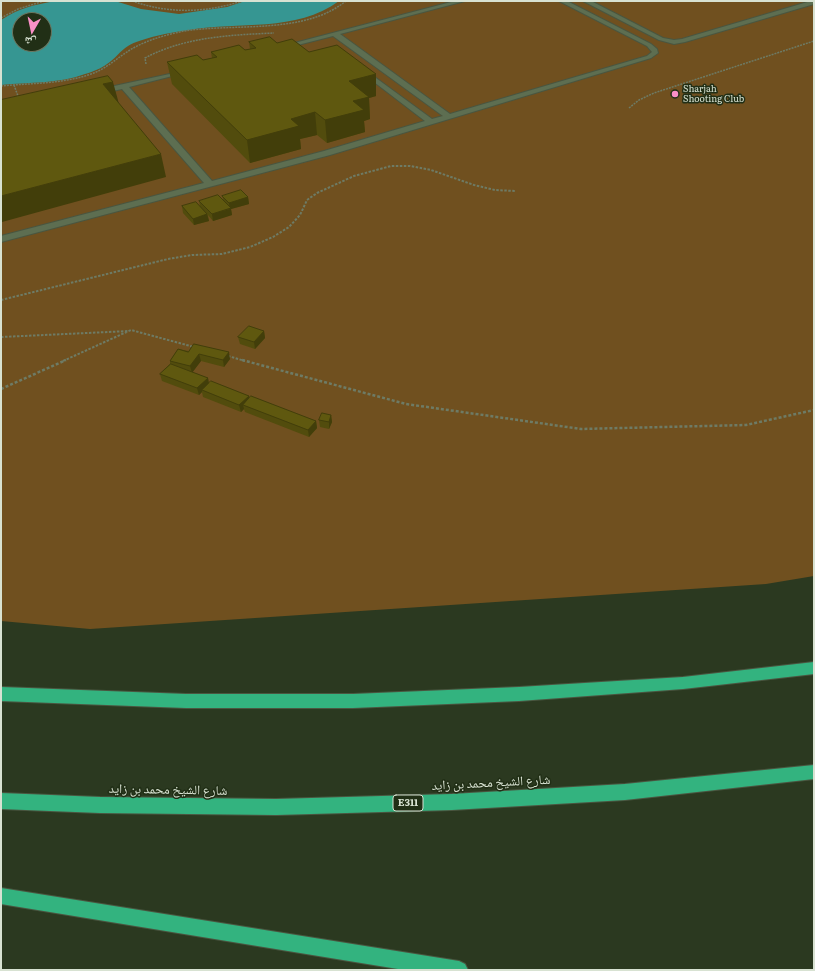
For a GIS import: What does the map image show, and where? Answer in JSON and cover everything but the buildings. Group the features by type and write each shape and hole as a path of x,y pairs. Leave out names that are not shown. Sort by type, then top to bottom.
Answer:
{"highway":[{"path":"1,694 186,701 353,701 527,694 683,683 814,668"},
{"name":"شارع الشيخ محمد بن زايد","path":"1,801 100,805 276,807 452,802 625,792 814,772"},
{"path":"1,896 459,970"}],"lane":[{"path":"274,49 322,41 335,34 462,1"},
{"path":"2,237 327,153 653,55 655,50 649,45 562,1"},
{"path":"586,1 661,39 674,42 683,41 814,2"},
{"path":"335,34 449,117"},
{"path":"356,66 431,122"},
{"path":"93,94 191,70"},
{"path":"124,86 210,184"}],"path":[{"path":"1,18 18,9 44,1"},
{"path":"132,1 144,6 176,11 211,8 242,1"},
{"path":"1,86 72,79 92,73 115,62 135,47 155,39 193,30 233,26 255,26 306,19 329,12 346,1"},
{"path":"629,108 639,100 654,93 814,41"},
{"path":"1,300 154,262 192,255 222,254 250,247 289,228 300,214 307,200 317,193 354,176 391,166 410,166 431,170 474,185 495,190 515,191"},
{"path":"1,389 131,330"},
{"path":"1,337 131,330 200,349"},
{"path":"223,355 406,404 581,429 746,425 814,410"}],"shaded area":[{"path":"1,1 814,1 814,576 766,584 90,629 1,621"}],"water":[{"path":"55,1 115,1 141,9 179,14 227,7 245,1 339,1 322,11 304,18 286,22 208,27 149,38 128,46 102,67 65,80 1,85 1,20 12,14 12,52 52,52 52,12 16,12"}],"place":[{"name":"Sharjah Shooting Club","path":"675,94"}]}
